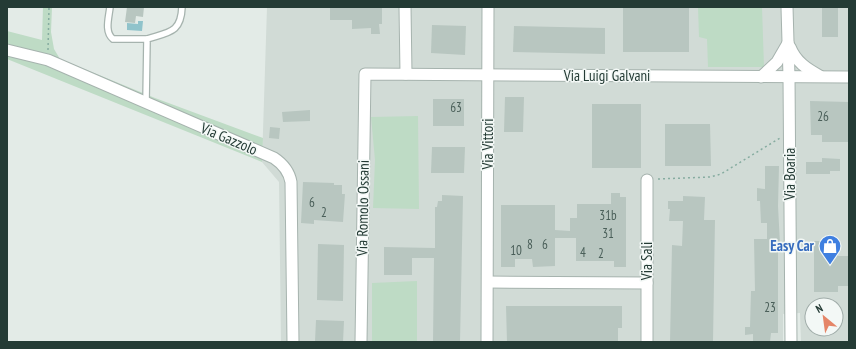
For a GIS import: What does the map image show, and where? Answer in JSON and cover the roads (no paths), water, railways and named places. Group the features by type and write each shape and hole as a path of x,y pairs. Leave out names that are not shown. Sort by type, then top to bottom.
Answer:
{"street":[{"path":"406,7 406,74"},
{"name":"Via Vittori","path":"487,342 488,7"},
{"name":"Via Boaria","path":"787,7 790,132 791,342"},
{"path":"761,77 777,62 788,43"},
{"path":"788,43 797,61 821,77"},
{"name":"Via Gazzolo","path":"7,50 48,60 274,158 280,162 287,171 291,182 294,342"},
{"name":"Via Luigi Galvani","path":"364,74 849,77"},
{"name":"Via Romolo Ossani","path":"361,342 364,74"},
{"name":"Via Sali","path":"647,180 647,342"},
{"path":"488,282 647,283"}],"lane":[{"path":"110,7 108,31 113,39 147,39 169,33 176,28 180,21 182,7"},
{"path":"146,102 147,39"}],"water":[{"path":"138,21 143,21 142,31 127,30 127,23 138,24"}],"place":[{"name":"Easy Car","path":"830,266"}]}
